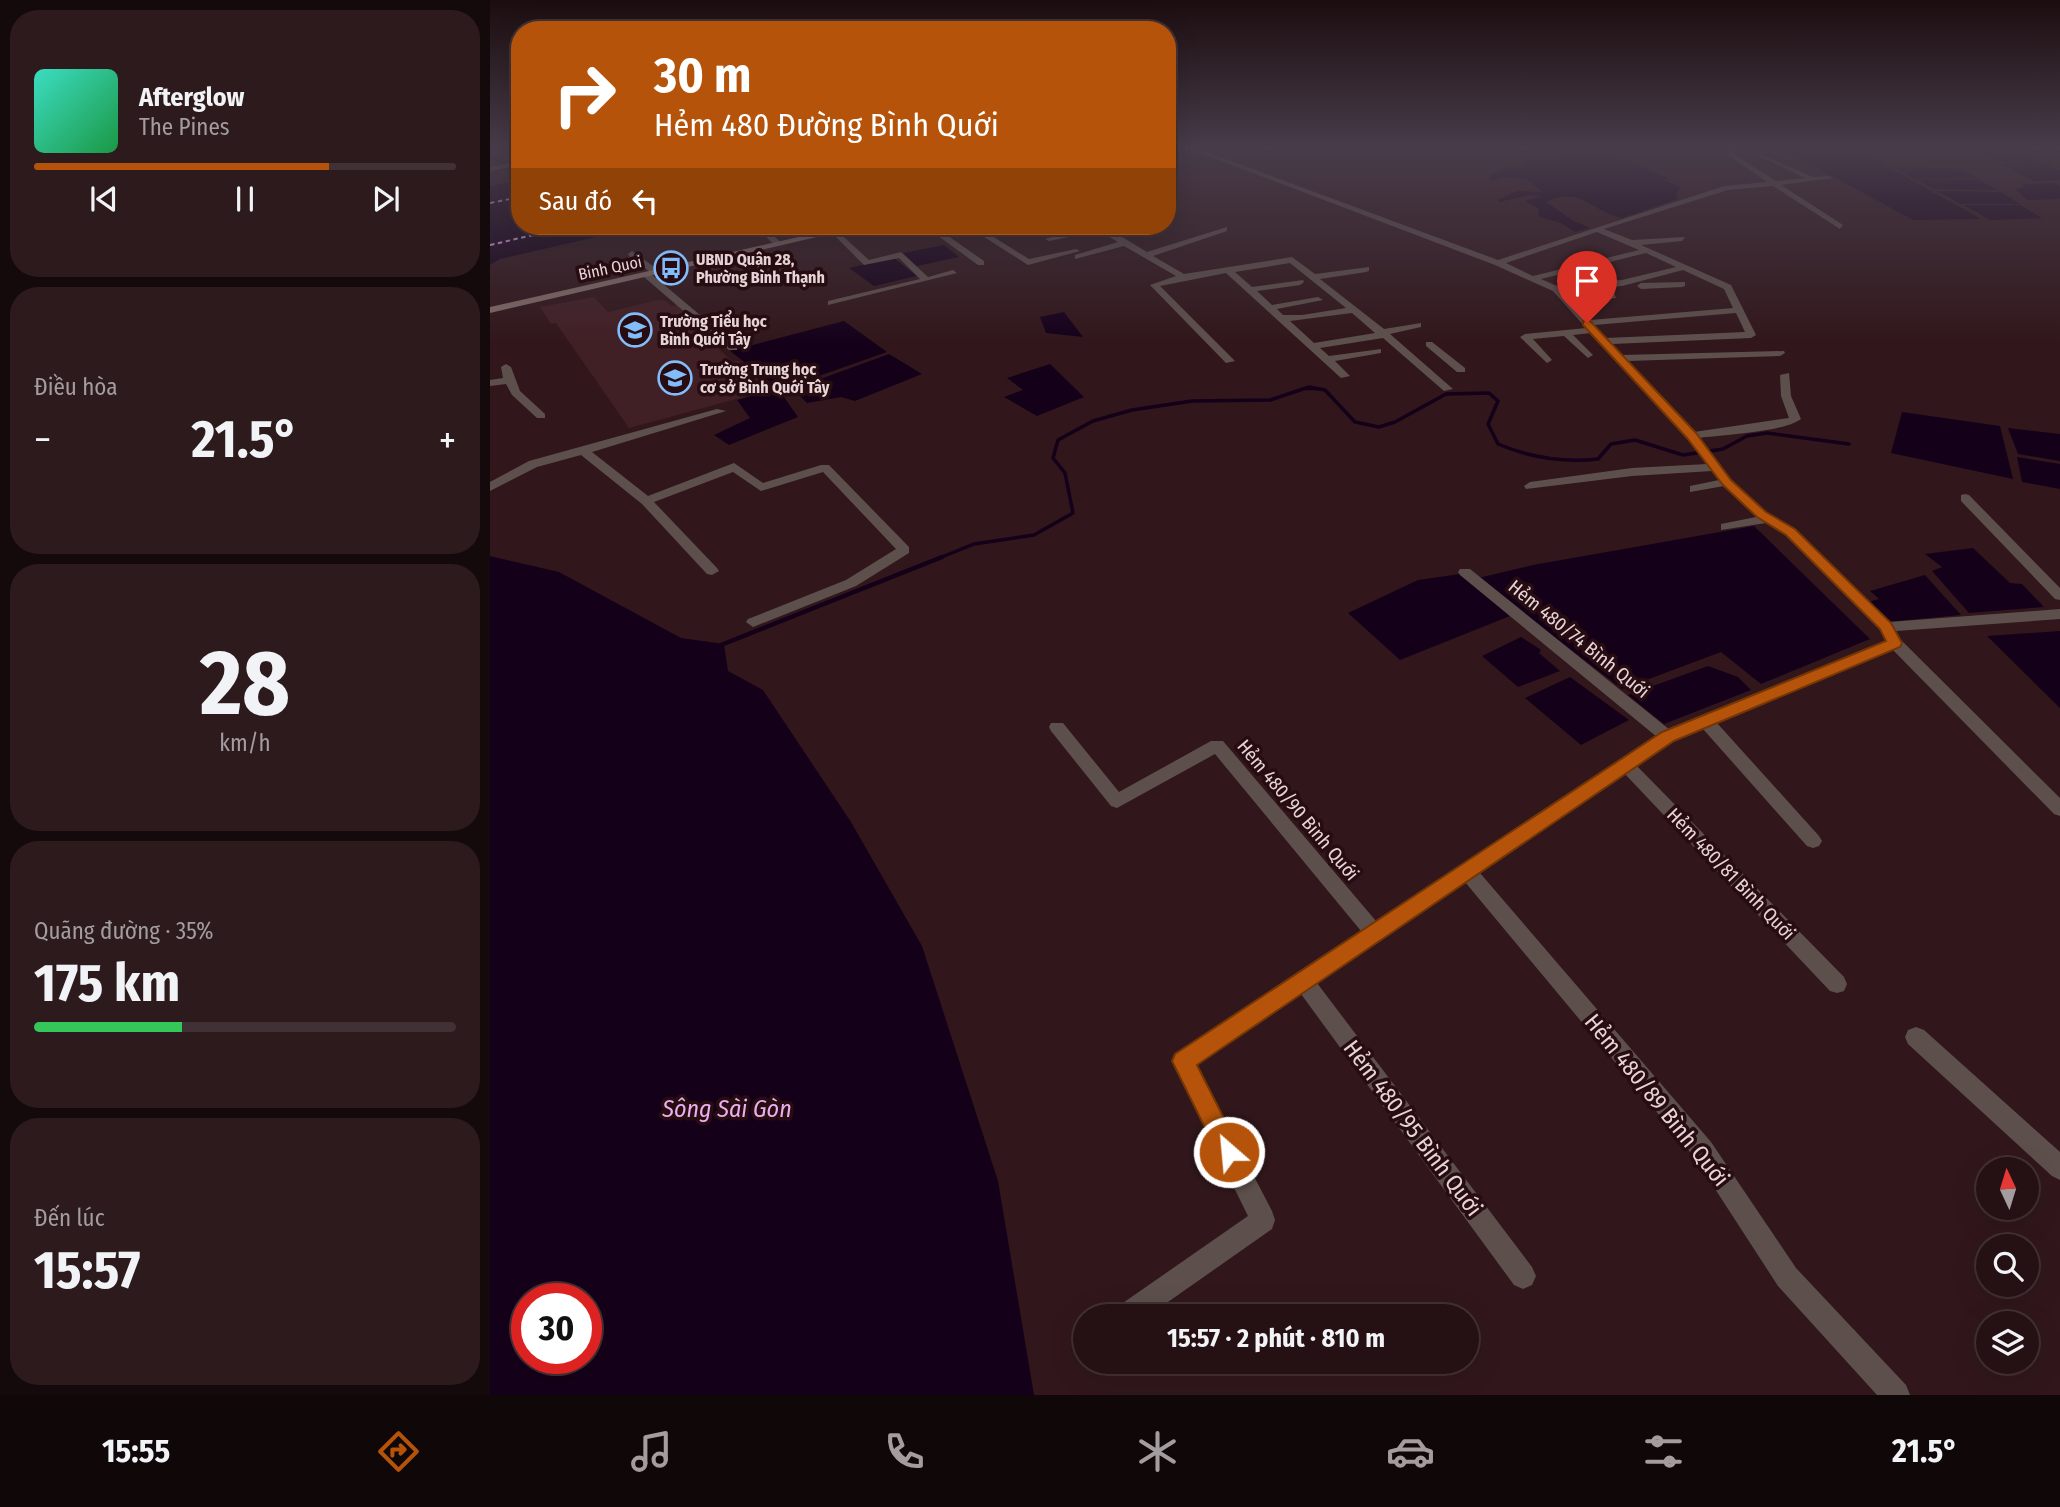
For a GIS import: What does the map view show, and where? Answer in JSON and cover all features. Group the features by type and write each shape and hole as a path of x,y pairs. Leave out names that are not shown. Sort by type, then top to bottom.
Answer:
{"main road":[{"name":"Binh Quoi","path":"490,310 818,235"}],"street":[{"path":"1364,213 1498,263 1556,289 1621,358 1727,482 1768,519 1790,532 2060,809"},
{"path":"1498,263 1647,213"},
{"path":"1818,213 1840,228"},
{"path":"1145,253 1224,229"},
{"path":"1597,229 1728,287 1751,335 1604,341"},
{"path":"768,235 779,244"},
{"path":"839,235 867,263 901,255 926,280"},
{"path":"941,235 981,263"},
{"path":"985,235 1028,262 1127,242"},
{"path":"1049,239 1066,235"},
{"path":"1114,235 1183,277"},
{"path":"1631,243 1682,239"},
{"path":"1145,253 1172,244"},
{"path":"1534,278 1647,250"},
{"path":"632,254 733,348"},
{"path":"1230,361 1154,285 1183,277 1292,260 1381,334 1404,348 1448,389"},
{"path":"1606,288 1684,267"},
{"path":"1313,277 1366,269"},
{"path":"1228,270 1345,376"},
{"path":"831,303 953,273"},
{"path":"1253,294 1300,282"},
{"path":"1556,289 1682,284"},
{"path":"1564,300 1612,297 1606,288"},
{"path":"1253,294 1291,291"},
{"path":"1269,307 1318,300"},
{"path":"1282,318 1302,318 1353,310"},
{"path":"1547,360 1525,337 1738,310"},
{"path":"1311,346 1344,336 1381,334 1418,325"},
{"path":"1566,333 1588,355"},
{"path":"1404,348 1433,344 1461,370"},
{"path":"1326,360 1377,351"},
{"path":"1621,358 1780,353"},
{"path":"506,367 516,393 541,416"},
{"path":"1530,486 1632,472 1796,419 1786,396 1786,375"},
{"path":"490,383 509,380"},
{"path":"490,487 534,464 564,454 583,452 721,411"},
{"path":"630,425 641,435"},
{"path":"583,452 646,501 712,571"},
{"path":"646,501 734,467 761,487 825,468 904,550 851,583 753,622"},
{"path":"1694,489 1727,482"},
{"path":"1965,498 2060,596"},
{"path":"1726,527 1768,519"},
{"name":"Hẻm 480/74 Bình Quới","path":"1465,572 1668,737"},
{"path":"1143,1304 1264,1220 1183,1061 1668,737 1706,722 1891,635 2060,614"},
{"path":"1706,722 1813,841"},
{"name":"Hẻm 480/90 Bình Quới","path":"1056,727 1117,801 1217,745 1374,933"},
{"name":"Hẻm 480/81 Bình Quới","path":"1626,765 1837,984"},
{"name":"Hẻm 480/89 Bình Quới","path":"1467,871 1703,1150 1787,1277 1896,1395"},
{"name":"Hẻm 480/95 Bình Quới","path":"1304,981 1523,1276"},
{"path":"1916,1037 2060,1168"}],"shaded area":[{"path":"594,297 608,312 658,300 666,301 672,306 680,304 718,337 709,340 768,387 762,392 629,428 556,323 551,324 540,307"}],"water":[{"path":"490,213 511,213 511,235 605,235 500,259 490,265"},
{"path":"1538,213 1562,213 1590,228 1575,232 1561,223 1538,216"},
{"path":"1608,213 1636,213 1622,218"},
{"path":"1900,213 1971,213 1981,219 1913,220"},
{"path":"1978,213 2034,213 2042,218 1990,220"},
{"path":"944,245 959,257 917,266 903,253"},
{"path":"894,258 917,276 874,286 849,268"},
{"path":"1064,312 1083,337 1046,333 1040,317"},
{"path":"844,321 887,352 779,390 798,417 729,445 714,435 750,418 737,400 762,393 774,385 730,351"},
{"path":"889,354 922,374 855,401 841,397 807,403 793,389"},
{"path":"1050,364 1084,397 1037,416 1004,397 1023,390 1007,378"},
{"path":"1902,412 2000,426 2013,479 1891,453"},
{"path":"2008,428 2060,434 2060,461 2018,454"},
{"path":"2017,457 2060,464 2060,489 2022,482"},
{"path":"1754,526 1870,639 1761,684 1721,652 1622,689 1478,578 1533,565"},
{"path":"1973,548 2010,583 2022,584 2044,607 1969,613 1932,571 1942,567 1925,554"},
{"name":"Sông Sài Gòn","path":"490,556 559,572 681,638 724,644 728,671 763,690 851,822 922,946 998,1181 1034,1395 490,1395"},
{"path":"1460,574 1510,616 1400,660 1348,613 1418,580"},
{"path":"1925,575 1961,615 1886,622 1868,602 1879,599 1870,591"},
{"path":"2060,631 2060,708 1987,636"},
{"path":"1521,637 1541,650 1539,653 1560,671 1518,687 1482,656"},
{"path":"1708,666 1738,677 1751,690 1664,724 1628,695"},
{"path":"1570,677 1629,720 1581,745 1525,698"}],"waterway":[{"path":"938,558 974,544 1034,535 1073,513 1065,473 1053,458 1058,440 1093,421 1132,410 1192,401 1270,400 1303,389"},
{"path":"1303,389 1320,389"},
{"path":"1303,389 1320,389"},
{"path":"1320,389 1325,390 1355,422 1379,427 1395,422 1446,394 1489,393 1498,401 1488,424 1498,444 1522,453 1559,460 1598,459 1611,444 1635,440 1683,455 1723,449 1747,436 1767,433 1849,444"},
{"path":"938,558 942,557"},
{"path":"721,645 938,558"}],"ferry route":[{"path":"490,245 533,235"}],"place":[{"name":"UBND Quận 28, Phường Bình Thạnh","path":"671,268"},
{"name":"Trường Tiểu học Bình Quới Tây","path":"635,330"},
{"name":"Trường Trung học cơ sở Bình Quới Tây","path":"675,378"}],"route":[{"path":"1229,1152 1183,1061 1668,737 1895,643 1886,627 1790,532 1761,514 1727,482 1706,458 1692,436 1587,323"}]}
